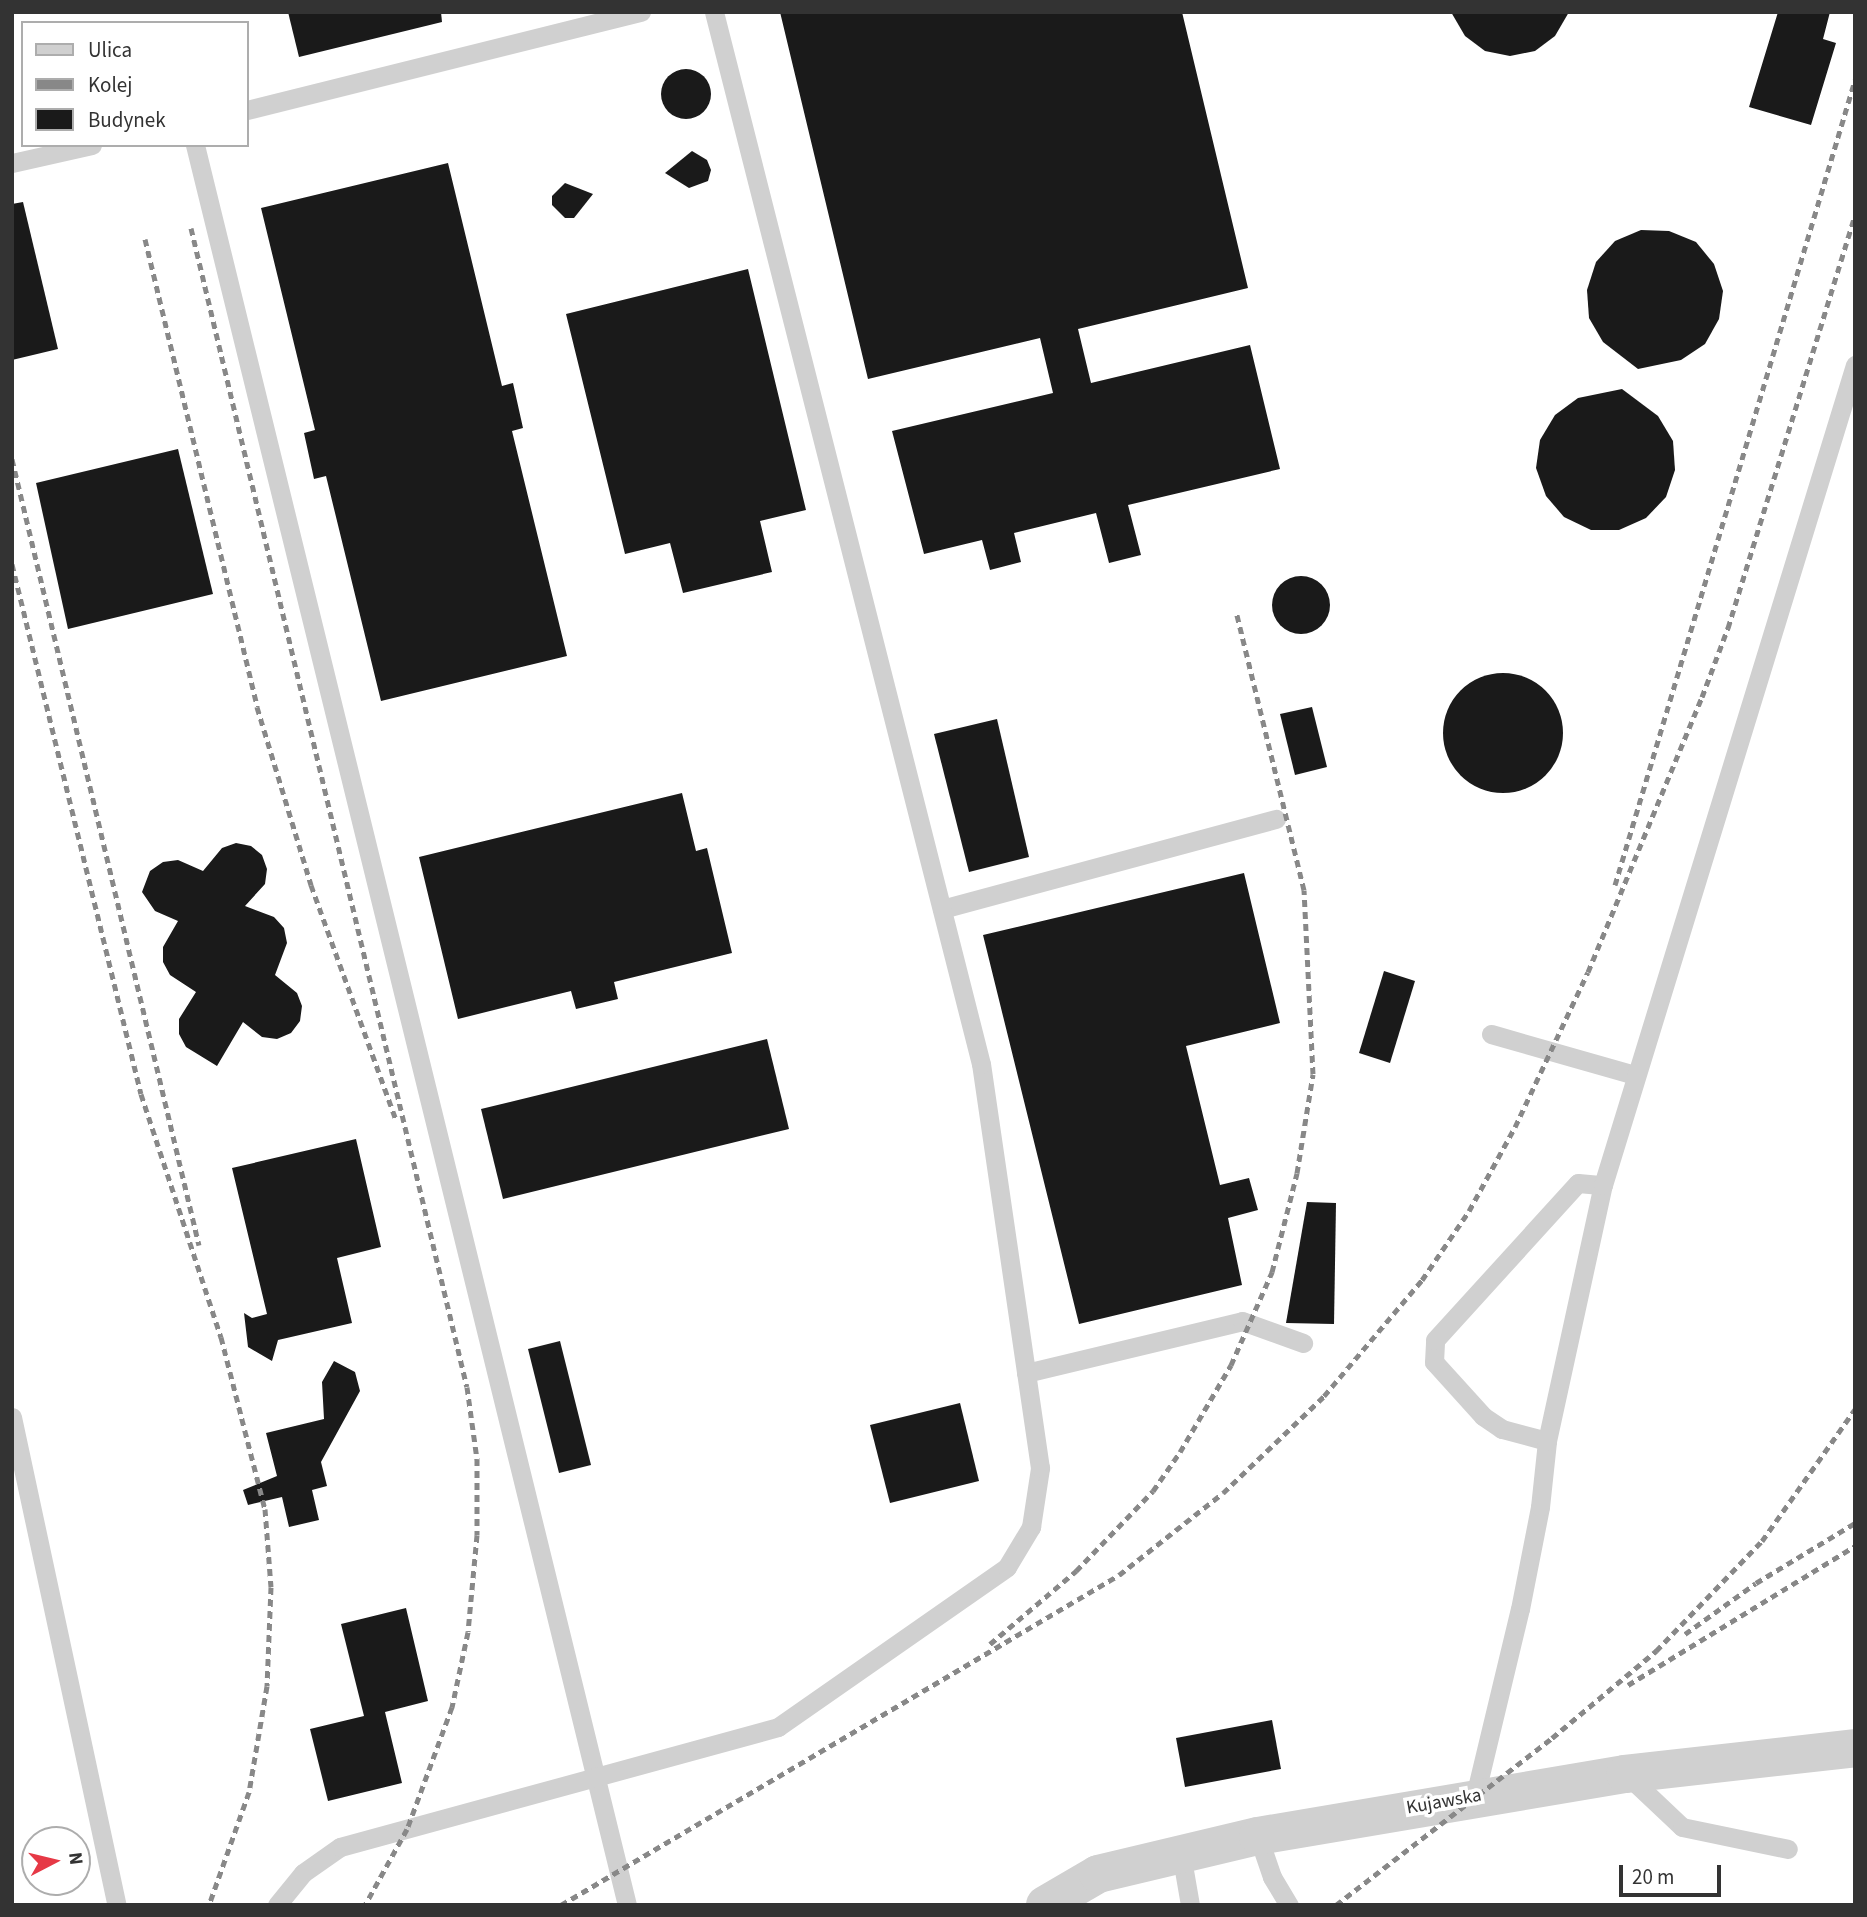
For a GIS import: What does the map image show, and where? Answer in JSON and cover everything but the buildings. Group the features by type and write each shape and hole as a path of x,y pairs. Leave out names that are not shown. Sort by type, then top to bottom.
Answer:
{"street":[{"name":"Kujawska","path":"1045,1905 1098,1874 1258,1836 1475,1796 1625,1774 1855,1748"}],"lane":[{"path":"248,110 641,12"},
{"path":"278,1905 303,1873 340,1847 778,1727 1007,1567 1031,1527 1040,1468 981,1063 714,12"},
{"path":"12,163 84,147"},
{"path":"195,147 598,1777 627,1905"},
{"path":"1475,1796 1523,1597 1540,1507 1547,1441 1603,1185 1855,365"},
{"path":"942,909 1276,819"},
{"path":"1492,1034 1635,1074"},
{"path":"1547,1441 1503,1429 1483,1416 1434,1362 1435,1340 1578,1182 1603,1185"},
{"path":"1026,1373 1242,1321 1303,1343"},
{"path":"12,1418 117,1905"},
{"path":"1625,1774 1682,1827 1788,1849"},
{"path":"1258,1836 1272,1877 1289,1905"},
{"path":"1181,1853 1190,1905"}],"railway":[{"path":"1615,885 1855,80"},
{"path":"561,1905 1119,1575 1223,1493 1324,1396 1422,1280 1469,1211 1515,1127 1588,972 1702,697 1728,628 1855,216"},
{"path":"191,228 467,1387 477,1459 477,1535 468,1632 452,1707 407,1829 365,1905"},
{"path":"145,239 257,707 311,885 396,1120"},
{"path":"12,459 199,1245"},
{"path":"12,564 141,1094 221,1337 265,1509 271,1587 267,1686 249,1792 209,1905"},
{"path":"990,1644 1076,1571 1153,1491 1180,1452 1231,1365 1272,1272 1297,1173 1313,1074 1304,890 1236,611"},
{"path":"1336,1905 1552,1738 1656,1651 1762,1541 1855,1409"},
{"path":"1685,1634 1756,1583 1855,1523"},
{"path":"1628,1685 1855,1546"}]}
